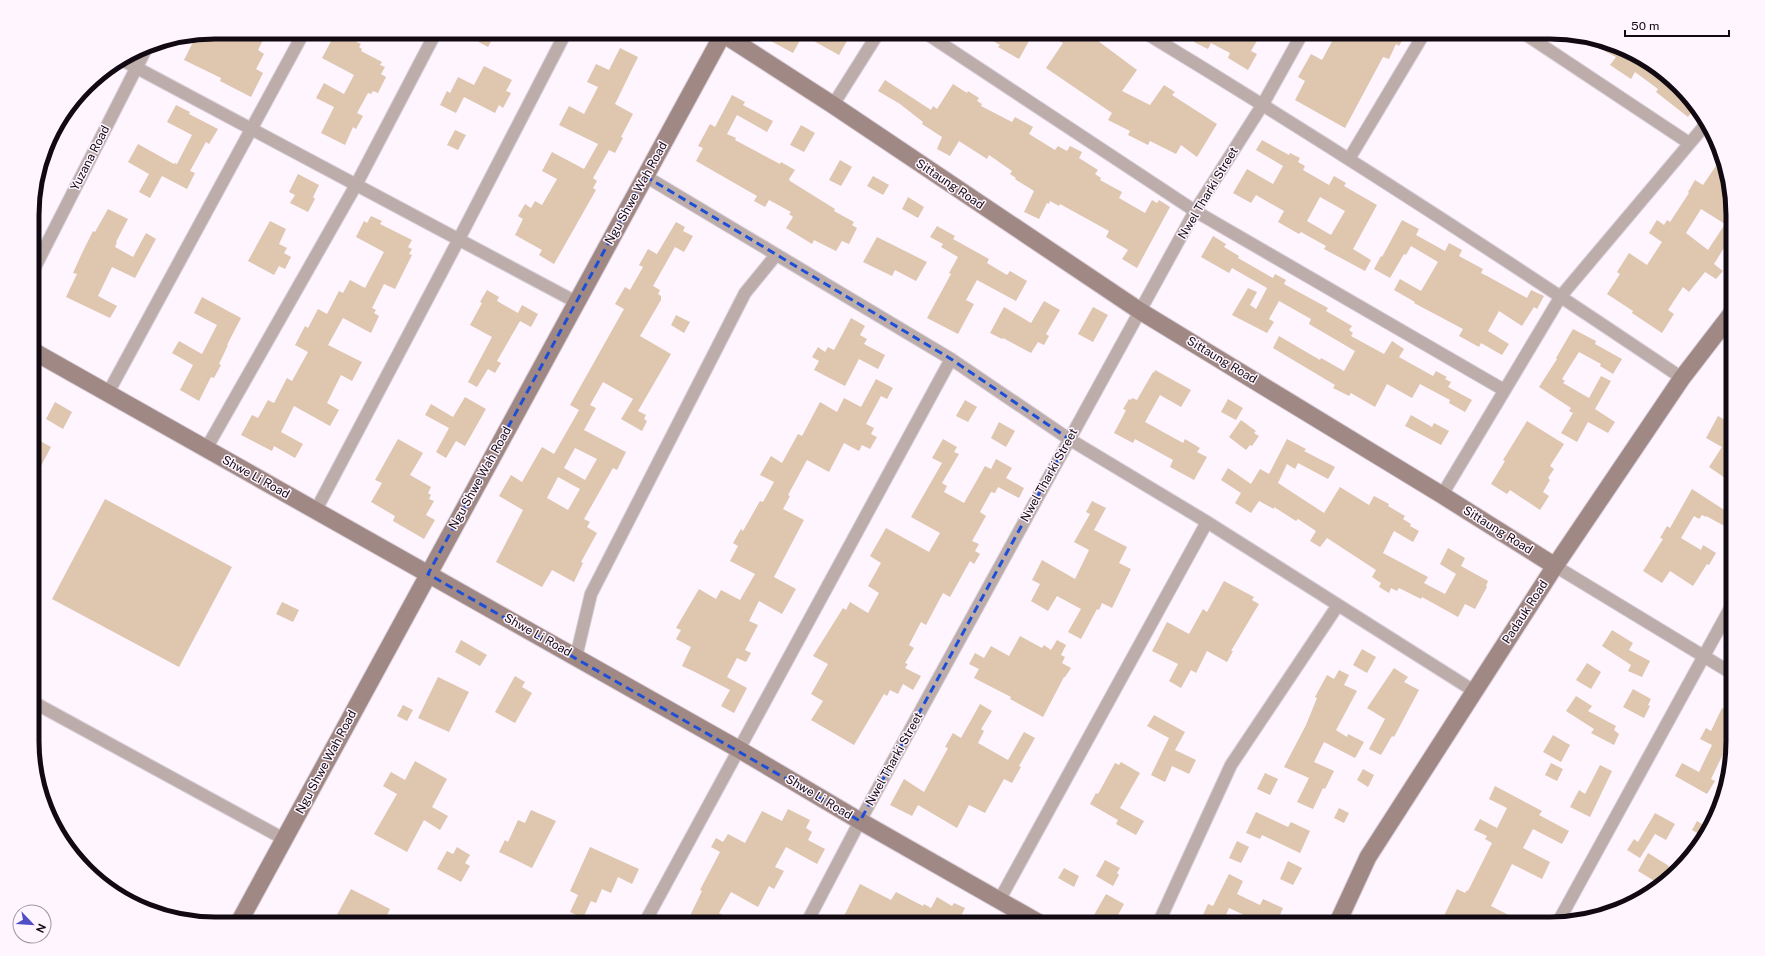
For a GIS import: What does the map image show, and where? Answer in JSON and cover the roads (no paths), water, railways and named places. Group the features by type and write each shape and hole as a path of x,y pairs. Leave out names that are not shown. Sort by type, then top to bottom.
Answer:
{"street":[{"path":"108,393 300,39"},
{"path":"206,449 356,185 432,39"},
{"path":"316,510 562,39"},
{"name":"Ngu Shwe Wah Road","path":"242,917 719,39"},
{"name":"Sittaung Road","path":"731,39 833,105 1140,311 1726,670"},
{"path":"833,105 875,39"},
{"path":"935,39 1195,211 1504,390"},
{"path":"1163,39 1561,296 1682,378"},
{"name":"Nwel Tharki Street","path":"810,917 860,821 1195,211 1264,104 1299,39"},
{"path":"1349,159 1421,39"},
{"path":"1532,39 1689,144"},
{"name":"Yuzana Road","path":"39,259 143,54"},
{"path":"127,63 576,302"},
{"path":"1442,495 1561,296 1703,128"},
{"path":"645,176 951,359 1069,439 1207,522 1474,691"},
{"path":"576,657 591,594 745,293 776,255"},
{"name":"Padauk Road","path":"1344,917 1368,857 1474,691 1555,566 1682,378 1726,321"},
{"name":"Shwe Li Road","path":"39,354 740,750 860,821 1030,917"},
{"path":"648,917 740,750 951,359"},
{"path":"1000,899 1207,522"},
{"path":"1161,917 1231,765 1338,605"},
{"path":"1561,917 1726,615"},
{"path":"39,705 284,839"}]}
